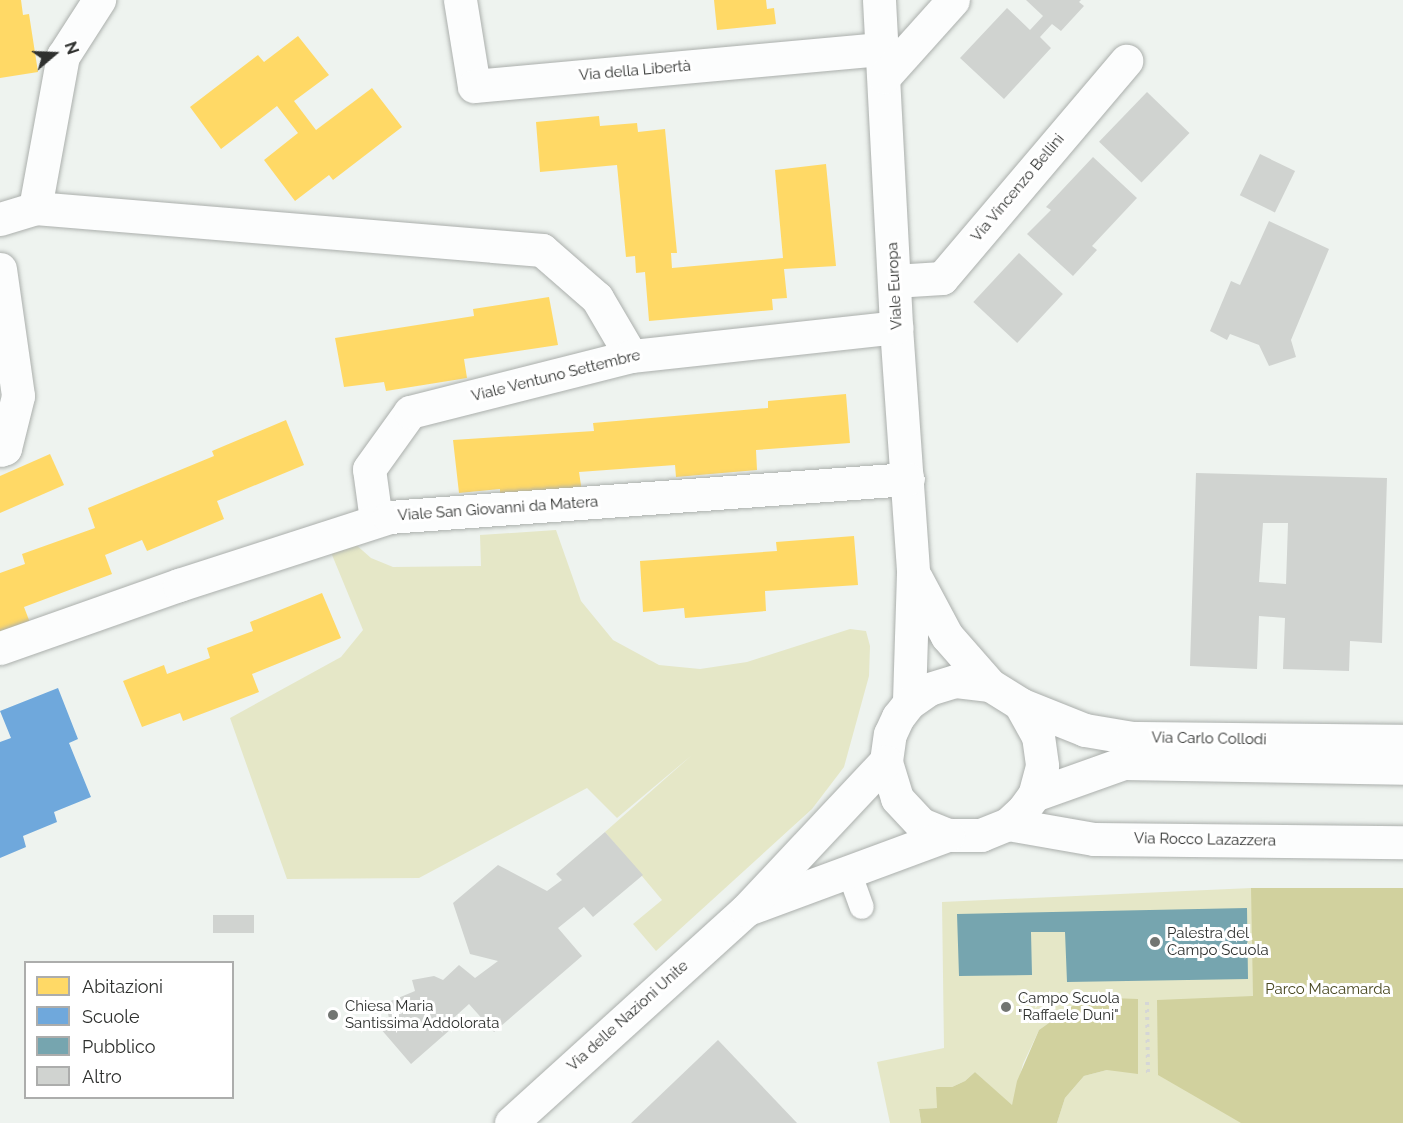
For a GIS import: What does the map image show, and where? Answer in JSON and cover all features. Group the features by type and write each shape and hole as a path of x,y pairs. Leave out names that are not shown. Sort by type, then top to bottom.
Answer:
{"street":[{"path":"35,208 63,56 99,0"},
{"name":"Via della Libertà","path":"460,0 474,86 884,63"},
{"name":"Viale Europa","path":"879,0 896,327 913,573 909,703"},
{"path":"884,63 953,0"},
{"name":"Via Vincenzo Bellini","path":"894,281 942,278 1126,61"},
{"path":"0,219 35,208 542,250 597,298 631,356"},
{"path":"0,269 18,396 4,448 0,450"},
{"name":"Viale Ventuno Settembre","path":"376,520 369,469 410,412 631,356 896,327"},
{"name":"Viale San Giovanni da Matera","path":"0,648 179,585 389,517 908,479"},
{"path":"746,910 948,835 981,835 1008,824 1024,809 1034,795 1042,766 1038,736 1020,704 990,685 947,636 913,573"},
{"path":"948,835 921,824 908,813 897,798 886,761 890,734 898,717 909,703 929,689 956,681 990,685"},
{"name":"Via Carlo Collodi","path":"1020,704 1085,730 1132,738 1403,741"},
{"name":"Via delle Nazioni Unite","path":"511,1123 746,910 886,761"},
{"name":"Via Carlo Collodi","path":"1034,795 1124,763 1403,768"},
{"name":"Via Rocco Lazazzera","path":"1008,824 1094,838 1403,842"}],"lane":[{"path":"849,872 862,907"}],"path":[{"path":"1147,1002 1148,1076"}],"green space":[{"path":"556,530 581,601 613,640 659,665 700,669 747,662 850,629 866,631 870,646 869,676 844,767 812,809 656,951 633,924 662,900 605,832 692,755 617,818 587,788 419,878 287,879 230,718 341,657 363,630 330,550 354,543 371,558 393,567 481,566 480,535"},
{"name":"Campo Scuola \"Raffaele Duni\"","path":"1251,888 1403,888 1403,1123 1057,1123 1065,1098 1084,1076 1107,1070 1085,997 1039,1030 1023,1064 1012,1106 975,1072 965,1081 952,1087 937,1108 919,1109 921,1123 890,1123 877,1062 944,1048 942,902"},
{"name":"Parco Macamarda","path":"1251,888 1403,888 1403,1123 1241,1123 1158,1075 1157,1000 1253,996"},
{"path":"1085,997 1138,999 1138,1074 1107,1070 1084,1076 1065,1098 1057,1123 921,1123 919,1109 937,1108 936,1087 952,1087 965,1081 975,1072 1012,1105 1017,1081 1039,1030"}],"building: Abitazioni":[{"path":"0,0 21,0 23,15 29,14 38,72 0,78"},
{"path":"714,0 766,0 767,9 774,8 776,24 717,30"},
{"path":"298,36 329,75 294,101 316,130 372,88 402,127 333,180 329,175 295,201 264,160 298,133 277,106 221,149 190,107 258,55 264,62"},
{"path":"599,116 600,126 637,123 638,132 665,129 677,253 671,253 672,268 783,258 775,170 826,164 836,266 784,269 787,298 772,299 773,310 649,321 645,272 636,273 635,256 626,257 617,165 540,172 536,122"},
{"path":"549,297 558,345 464,359 467,378 386,391 384,382 344,387 335,338 474,316 473,309"},
{"path":"846,394 850,443 756,450 757,470 676,477 675,465 579,472 582,492 500,497 500,489 459,493 453,440 594,431 593,423 768,408 768,401"},
{"path":"286,420 304,465 217,501 224,519 147,551 142,540 105,555 112,574 24,607 32,628 0,639 0,573 25,564 22,554 95,528 88,508 214,456 212,451"},
{"path":"50,454 64,485 0,513 0,476"},
{"path":"854,536 858,585 765,591 766,611 685,618 684,608 643,612 640,561 777,551 776,542"},
{"path":"322,593 341,638 252,674 259,692 183,721 180,713 142,727 123,681 164,665 167,674 210,658 207,648 253,631 250,622"}],"building: Scuole":[{"path":"58,688 78,739 69,743 91,797 54,812 57,822 23,836 26,847 0,858 0,742 11,738 0,711"}],"building: Pubblico":[{"path":"1247,908 1248,979 1067,982 1065,932 1031,932 1032,975 959,976 957,914"}],"building: Altro":[{"path":"1026,0 1081,0 1079,2 1084,6 1061,31 1052,24 1040,37 1051,48 1004,99 960,58 1007,8 1030,30 1043,16"},
{"path":"1147,92 1189,133 1142,183 1099,142"},
{"path":"1260,154 1295,171 1275,212 1240,195"},
{"path":"1093,157 1137,198 1092,246 1097,250 1073,276 1027,234 1051,210 1046,207"},
{"path":"1269,221 1329,249 1291,340 1296,357 1269,366 1259,345 1230,334 1227,340 1210,331 1231,281 1240,285"},
{"path":"1019,253 1063,294 1017,343 973,302"},
{"path":"1196,473 1387,478 1382,643 1350,641 1349,671 1283,669 1285,618 1259,616 1257,669 1190,666","holes":["1263,523 1288,523 1286,584 1259,582"]},
{"path":"605,832 643,875 593,917 584,907 558,928 582,956 494,1032 469,1004 447,1024 451,1029 411,1064 380,1028 390,1024 386,1003 415,991 412,980 434,976 443,980 459,965 475,978 498,961 470,954 453,903 498,865 547,891 562,880 556,874"},
{"path":"213,915 254,915 254,933 213,933"},
{"path":"718,1040 797,1123 631,1123"}],"place":[{"name":"Palestra del Campo Scuola","path":"1155,942"},
{"name":"Campo Scuola \"Raffaele Duni\"","path":"1006,1007"},
{"name":"Chiesa Maria Santissima Addolorata","path":"333,1015"}]}
